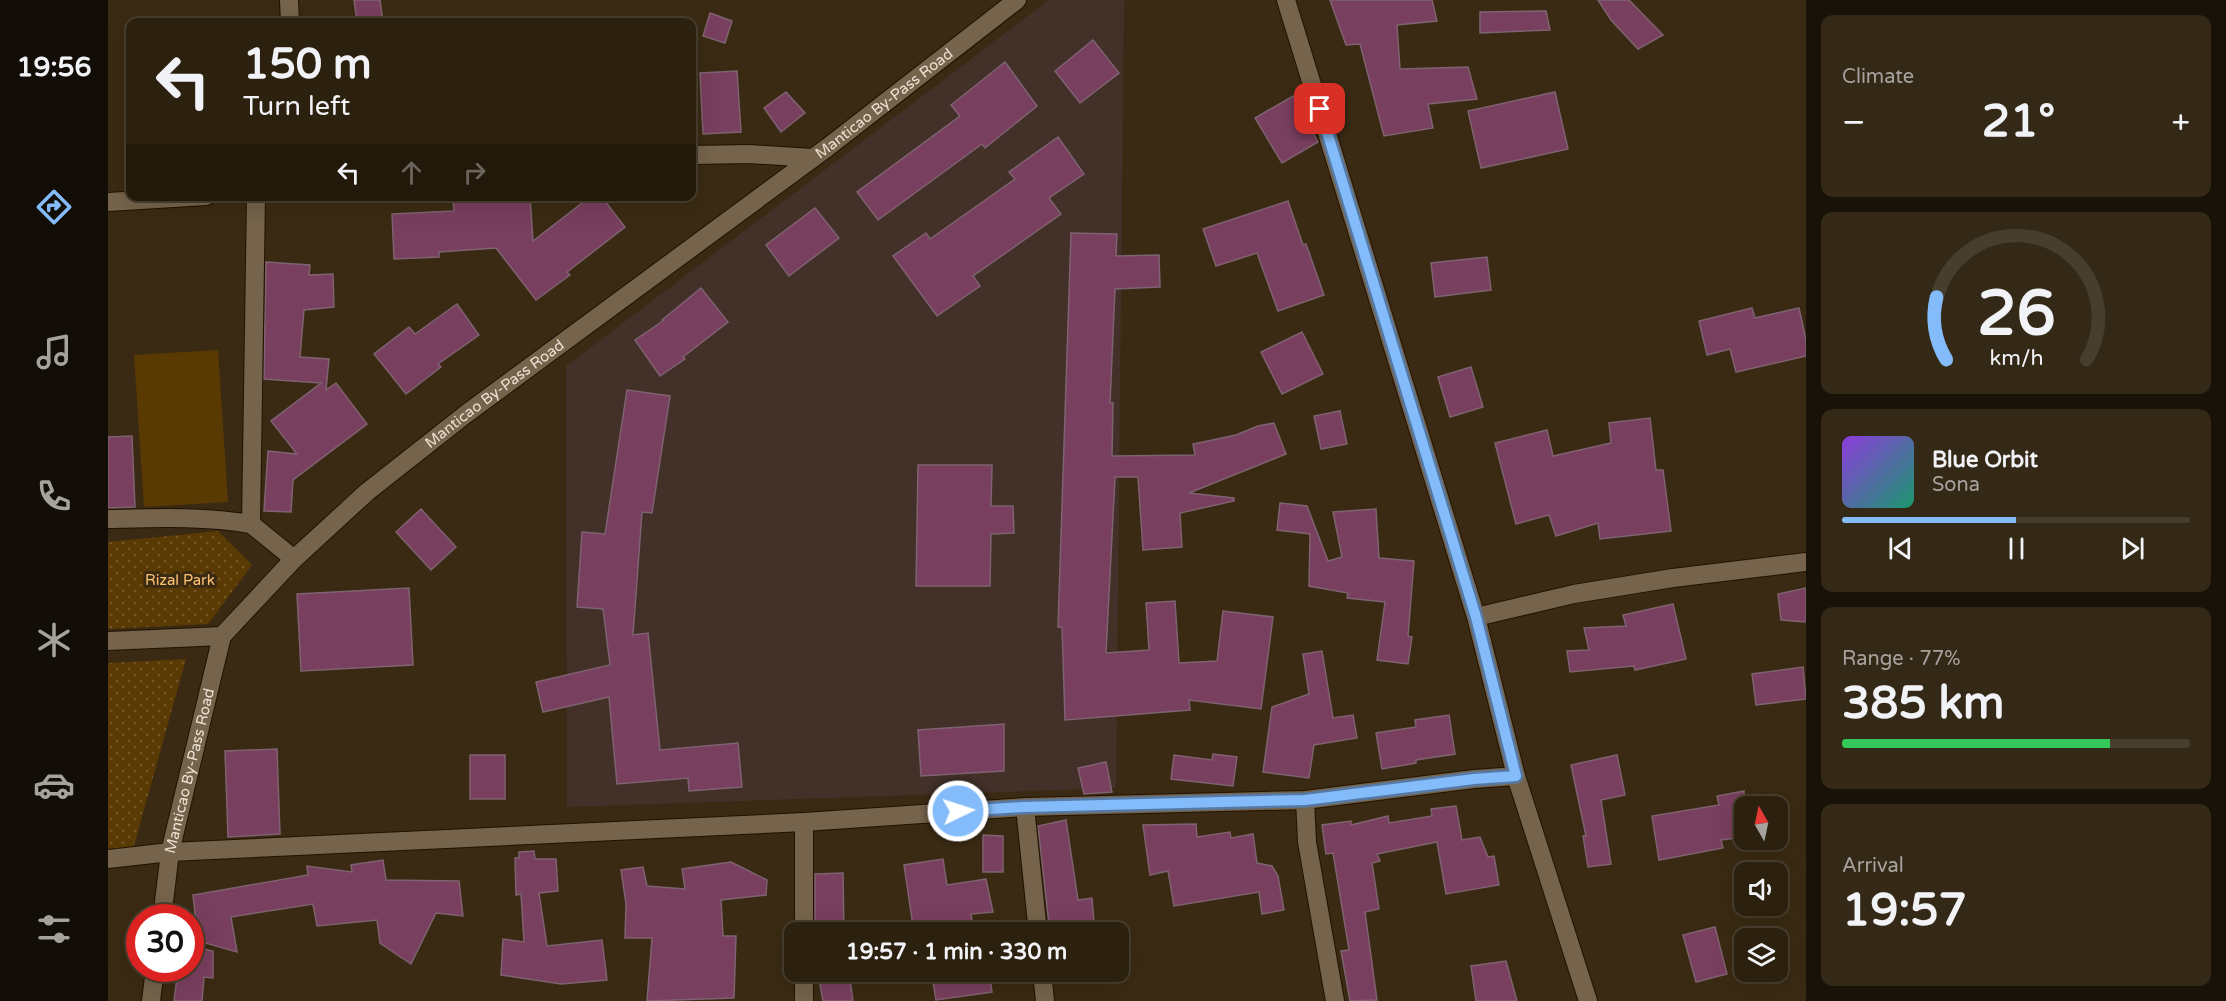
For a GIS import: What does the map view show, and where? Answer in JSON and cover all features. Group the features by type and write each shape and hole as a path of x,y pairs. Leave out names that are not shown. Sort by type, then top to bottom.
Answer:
{"street":[{"path":"289,0 290,18"},
{"name":"Manticao By-Pass Road","path":"164,904 170,852 222,636 294,559 367,492 466,414 813,158 1017,0"},
{"path":"1286,0 1476,617 1516,776 1588,1001"},
{"path":"696,156 749,154 813,158"},
{"path":"108,202 126,201"},
{"path":"250,524 256,201"},
{"path":"108,519 169,517 220,519 250,524 294,559"},
{"path":"1476,617 1607,589 1806,561"},
{"path":"108,641 222,636"},
{"path":"108,859 170,852 804,822 1024,807 1305,800 1516,776"},
{"path":"1305,800 1307,842 1335,1001"},
{"path":"1024,807 1037,922"},
{"path":"804,822 804,922"},
{"path":"151,1001 153,982"},
{"path":"804,982 804,1001"},
{"path":"1043,982 1045,1001"}],"shaded area":[{"path":"1049,0 1124,0 1116,788 567,807 566,366"}],"green space":[{"path":"218,350 228,502 144,507 134,355"},
{"name":"Rizal Park","path":"218,531 252,565 208,624 108,629 108,542"},
{"path":"186,659 133,849 108,851 108,663"}],"building":[{"path":"354,0 380,0 382,18 356,18"},
{"path":"1330,0 1432,0 1437,21 1397,25 1400,69 1468,67 1477,99 1428,104 1433,128 1384,136 1360,44 1346,45"},
{"path":"1598,0 1629,0 1663,35 1638,49 1611,20"},
{"path":"1546,11 1550,30 1480,33 1480,12"},
{"path":"710,13 732,21 725,43 703,36"},
{"path":"1093,40 1119,73 1080,103 1055,71"},
{"path":"1005,62 1037,106 985,148 982,144 878,220 857,192 960,116 951,105"},
{"path":"737,71 741,132 703,134 700,73"},
{"path":"786,92 805,113 781,132 764,108"},
{"path":"1555,92 1568,149 1481,168 1468,111"},
{"path":"1293,96 1318,142 1282,163 1255,118"},
{"path":"1058,137 1084,174 1049,198 1061,214 973,276 980,286 937,316 893,256 926,233 930,239 1015,179 1009,172"},
{"path":"530,201 533,241 585,201 605,201 625,227 567,272 570,275 536,300 496,248 439,252 439,257 394,259 392,214 454,211 453,202"},
{"path":"1288,201 1324,295 1278,311 1257,253 1216,266 1203,229"},
{"path":"815,208 839,238 789,276 766,245"},
{"path":"1071,233 1117,234 1116,256 1159,255 1160,287 1115,289 1110,403 1113,403 1112,456 1195,455 1193,444 1236,435 1258,426 1274,423 1286,454 1189,493 1234,498 1234,501 1180,513 1182,547 1143,550 1138,477 1115,477 1106,653 1149,650 1146,603 1175,601 1179,663 1217,661 1223,611 1273,617 1261,709 1189,700 1190,710 1065,720 1062,627 1058,627"},
{"path":"1487,257 1491,290 1435,297 1431,263"},
{"path":"266,262 310,265 309,275 333,274 334,307 304,310 300,357 329,359 326,390 336,383 367,424 293,480 291,512 264,511 268,451 297,454 271,421 321,383 264,379"},
{"path":"701,288 728,322 683,357 685,359 660,376 635,340 663,321"},
{"path":"457,304 479,335 438,364 441,367 406,394 374,354 409,327 415,334"},
{"path":"1752,308 1755,318 1799,308 1806,340 1806,356 1736,372 1730,349 1707,355 1699,321"},
{"path":"1302,332 1323,374 1282,394 1261,352"},
{"path":"1471,367 1483,407 1450,417 1438,377"},
{"path":"627,390 670,396 652,513 642,512 633,635 648,633 660,750 738,743 742,787 689,791 688,778 617,784 609,697 543,712 536,682 610,665 603,609 577,607 582,532 605,534"},
{"path":"1340,411 1347,444 1321,449 1314,416"},
{"path":"1650,418 1656,470 1663,470 1671,531 1600,539 1598,523 1556,536 1549,515 1516,524 1495,443 1547,430 1553,456 1611,443 1609,423"},
{"path":"132,436 135,507 108,508 108,437"},
{"path":"918,465 992,465 991,506 1013,506 1014,533 991,534 990,586 916,586"},
{"path":"1280,503 1307,506 1328,561 1342,557 1333,512 1376,509 1379,558 1414,561 1408,636 1412,637 1408,664 1377,660 1385,602 1347,598 1348,593 1309,586 1310,534 1277,530"},
{"path":"421,509 456,547 431,570 396,532"},
{"path":"409,588 413,665 301,671 297,594"},
{"path":"1806,588 1806,622 1781,620 1778,594"},
{"path":"1673,604 1686,659 1635,670 1634,666 1570,672 1567,651 1589,650 1584,628 1626,626 1623,615"},
{"path":"1322,651 1333,718 1353,715 1357,738 1314,745 1309,778 1263,772 1272,707 1309,694 1303,654"},
{"path":"1803,667 1806,699 1756,705 1752,674"},
{"path":"1449,715 1455,754 1416,760 1416,763 1382,769 1376,733 1416,727 1415,720"},
{"path":"1004,724 1004,771 921,776 918,730"},
{"path":"277,749 280,834 228,837 225,751"},
{"path":"1213,754 1237,757 1233,786 1171,779 1174,755 1212,760"},
{"path":"470,755 505,755 505,799 470,799"},
{"path":"1617,755 1625,795 1601,800 1611,864 1588,867 1583,836 1586,836 1571,765"},
{"path":"1106,762 1112,792 1084,794 1078,768"},
{"path":"1744,791 1744,796 1734,796 1734,838 1721,840 1723,848 1659,860 1652,816 1719,805 1717,796"},
{"path":"1456,806 1462,840 1480,837 1488,857 1494,856 1499,885 1446,894 1437,842 1377,854 1380,861 1372,863 1379,909 1365,912 1377,1000 1350,1001 1341,951 1349,950 1333,853 1326,854 1322,825 1351,821 1351,825 1388,816 1389,823 1432,816 1431,809"},
{"path":"1066,820 1078,900 1092,898 1094,922 1049,922 1038,826"},
{"path":"1196,824 1197,837 1230,832 1231,838 1253,834 1257,863 1272,866 1278,876 1284,910 1262,914 1259,892 1174,906 1168,871 1150,875 1143,825"},
{"path":"983,835 1003,836 1003,872 983,872"},
{"path":"534,851 535,859 556,859 558,891 539,893 547,946 602,940 607,980 561,984 501,975 503,939 524,942 521,894 516,895 515,858 519,858 519,852"},
{"path":"943,859 947,885 986,879 993,912 971,914 972,922 912,922 904,865"},
{"path":"383,860 386,880 459,881 463,916 436,913 411,964 380,943 377,920 317,926 313,904 231,917 237,952 204,943 204,904 194,904 193,895 308,875 307,866 352,872 351,865"},
{"path":"731,862 767,880 766,895 721,900 723,936 736,936 734,998 647,1001 652,938 625,938 626,904 621,870 643,867 647,886 685,889 682,869"},
{"path":"843,873 844,922 815,922 815,874"},
{"path":"1715,927 1727,974 1696,982 1683,935"},
{"path":"204,949 213,951 213,978 204,977"},
{"path":"1506,961 1517,1001 1476,1001 1471,966"},
{"path":"176,982 204,982 202,1001 174,1001"},
{"path":"819,982 850,982 853,1001 823,1001"},
{"path":"933,982 990,982 992,992 936,1000"}],"route":[{"path":"958,811 1024,807 1305,800 1516,776 1476,617 1320,109"}]}
